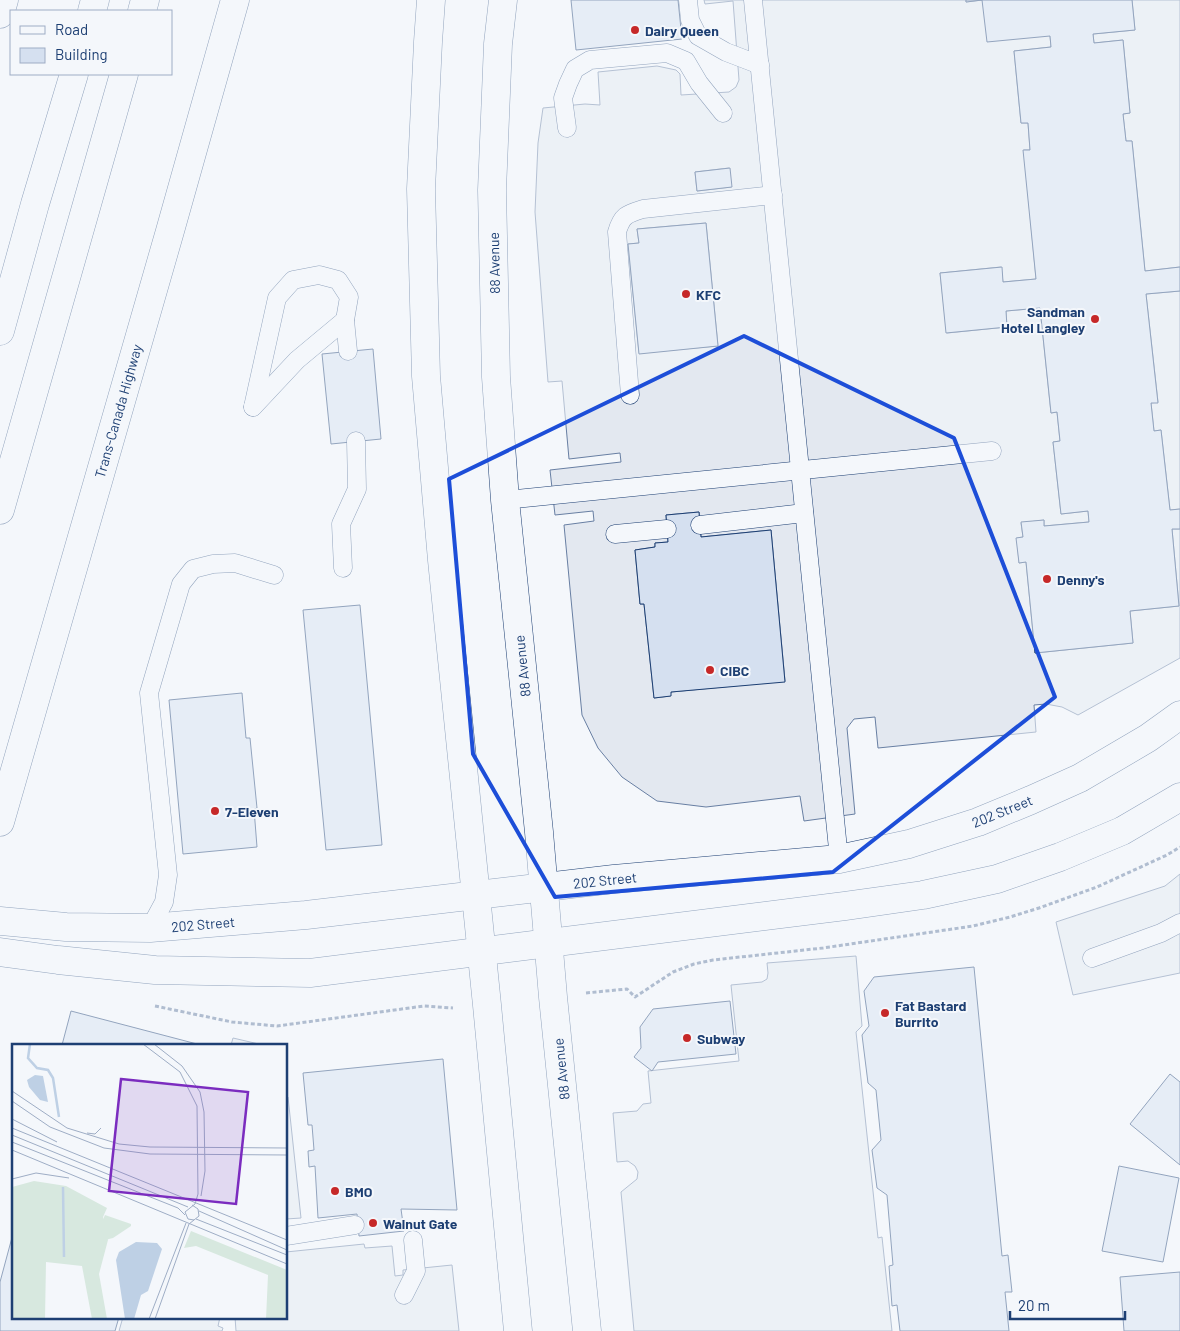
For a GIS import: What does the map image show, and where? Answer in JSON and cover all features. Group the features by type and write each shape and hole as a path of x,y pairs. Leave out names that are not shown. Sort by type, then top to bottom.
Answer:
{"main road":[{"path":"0,14 4,0"},
{"name":"Trans-Canada Highway","path":"0,822 170,231 234,0"},
{"path":"432,0 428,42 421,189 426,376 442,560 518,1331"},
{"name":"88 Avenue","path":"503,0 498,44 492,190 496,377 553,997 587,1331"},
{"path":"0,331 35,204 74,75"},
{"path":"0,510 124,75"},
{"name":"202 Street","path":"0,921 66,927 150,928 306,915 630,877 839,858 909,844 978,822 1031,800 1080,778 1148,738 1180,715"},
{"path":"0,952 155,970 310,973 855,905 923,895 997,879 1060,857 1122,831 1180,797"}],"lane":[{"path":"688,0 690,20 698,36 726,52 760,65"},
{"path":"753,0 839,858"},
{"path":"567,128 564,98 568,84 575,70 590,60 667,53 686,61 699,82 723,112"},
{"path":"630,394 617,232 621,220 631,212 643,209 773,195"},
{"path":"345,320 297,360 253,407 277,298 294,280 319,275 338,280 349,297 345,320 348,351"},
{"path":"343,568 341,524 357,488 356,442"},
{"path":"506,500 992,451"},
{"path":"700,525 804,513"},
{"path":"615,534 667,528"},
{"path":"150,928 164,902 168,875 149,693 181,584 193,569 213,564 235,563 274,575"},
{"path":"1092,958 1161,933 1180,923"},
{"path":"288,1236 355,1226"},
{"path":"404,1295 416,1271 413,1240"}],"path":[{"path":"627,989 636,997 673,972 694,964 713,960 822,948"},
{"path":"232,1022 277,1026 424,1006 456,1008"}],"highlighted area":[{"path":"744,336 954,438 1055,697 833,872 555,897 473,754 449,479"}],"shaded area":[{"path":"704,0 966,0 966,2 982,0 1050,36 1051,47 1014,51 1021,123 1028,123 1030,150 1024,150 1036,279 1003,282 1001,267 940,273 947,333 1007,327 1006,311 1040,308 1051,413 1057,412 1060,441 1053,442 1061,514 1088,511 1089,522 1044,526 1044,520 1021,523 1023,537 1017,538 1019,563 1026,562 1035,653 1133,643 1130,611 1179,606 1172,529 1180,529 1180,658 1078,715 1062,707 1046,704 1034,705 1036,732 878,748 875,717 854,719 847,728 855,814 804,821 800,796 706,807 657,801 622,777 598,748 582,715 564,525 594,521 593,511 555,515 550,470 621,462 620,453 569,459 562,381 548,382 535,212 538,143 543,108 585,104 600,105 598,72 657,66 676,70 680,74 681,95 729,92 736,87 739,80 733,1 705,4","holes":["729,168 731,187 697,191 695,172","706,223 718,346 639,353 628,244 639,243 637,229","699,512 701,537 771,530 785,681 671,692 670,696 654,698 644,604 640,604 635,550 655,547 655,543 668,542 666,515"]},
{"path":"1132,0 1180,0 1180,267 1145,271 1132,141 1126,141 1123,114 1130,113 1123,40 1094,43 1093,34 1135,30"},
{"path":"1180,291 1180,509 1170,510 1161,430 1154,431 1151,403 1158,402 1146,294"},
{"path":"1180,874 1180,973 1073,995 1056,922 1165,886"},
{"path":"856,956 862,1026 856,1032 878,1238 882,1237 892,1331 634,1331 621,1192 637,1179 638,1172 635,1166 628,1161 617,1162 613,1113 637,1111 643,1104 651,1103 648,1071 739,1061 731,985 762,982 767,979 767,963"},
{"path":"233,1038 259,1044 231,1044"},
{"path":"288,1097 301,1218 288,1219"},
{"path":"364,1244 365,1248 392,1246 395,1276 403,1275 403,1270 452,1265 459,1331 236,1331 235,1318 288,1318 288,1252"},
{"path":"123,1318 220,1318 218,1326 223,1328 222,1331 119,1331"}],"building":[{"path":"571,0 678,0 682,39 576,50"},
{"path":"966,0 982,0 966,2"},
{"name":"Sandman Hotel Langley","path":"982,0 1132,0 1135,30 1093,34 1094,43 1123,40 1130,113 1123,114 1126,141 1132,141 1145,271 1180,267 1180,291 1146,294 1158,403 1151,403 1154,431 1161,430 1170,510 1180,509 1180,529 1172,529 1179,606 1130,611 1133,643 1035,653 1026,562 1019,563 1016,538 1023,537 1021,522 1044,520 1044,526 1089,522 1088,511 1061,514 1053,442 1060,441 1057,412 1051,413 1040,308 1006,311 1007,327 946,333 940,273 1002,267 1003,282 1036,279 1023,150 1030,150 1028,123 1021,123 1014,51 1051,47 1050,36 987,42"},
{"path":"730,168 732,187 697,191 695,172"},
{"path":"706,223 718,346 639,354 628,244 639,243 637,229"},
{"path":"373,349 381,439 331,444 322,354"},
{"path":"699,512 701,537 771,530 785,682 671,692 671,696 654,698 644,604 640,604 635,550 655,547 655,543 668,542 666,515"},
{"path":"360,605 382,845 326,850 303,610"},
{"path":"242,693 246,738 250,738 257,808 254,809 257,847 183,854 169,700"},
{"path":"974,967 1002,1256 1008,1255 1012,1292 1005,1292 1009,1331 900,1331 897,1305 892,1306 889,1266 893,1265 887,1195 877,1188 872,1150 881,1140 876,1090 868,1083 862,1035 869,1026 864,991 874,977"},
{"name":"Subway","path":"730,1001 736,1054 658,1062 652,1071 634,1057 641,1048 640,1027 653,1009"},
{"path":"71,1011 197,1044 62,1044"},
{"path":"443,1059 457,1210 401,1209 404,1231 359,1236 357,1214 318,1218 315,1166 309,1167 308,1151 314,1150 312,1125 308,1125 303,1073"},
{"path":"1170,1074 1180,1082 1180,1165 1130,1124"},
{"path":"1119,1166 1179,1178 1163,1262 1102,1251"},
{"path":"12,1237 12,1318 119,1318 115,1331 0,1331 0,1282"},
{"path":"1180,1272 1180,1331 1124,1331 1120,1277"}],"place":[{"name":"Dairy Queen","path":"635,30"},
{"name":"KFC","path":"686,294"},
{"name":"Sandman Hotel Langley","path":"1095,319"},
{"name":"Denny's","path":"1047,579"},
{"name":"CIBC","path":"710,670"},
{"name":"7-Eleven","path":"215,811"},
{"name":"Fat Bastard Burrito","path":"885,1013"},
{"name":"Subway","path":"687,1038"},
{"name":"BMO","path":"335,1191"},
{"name":"Walnut Gate","path":"373,1223"}]}
